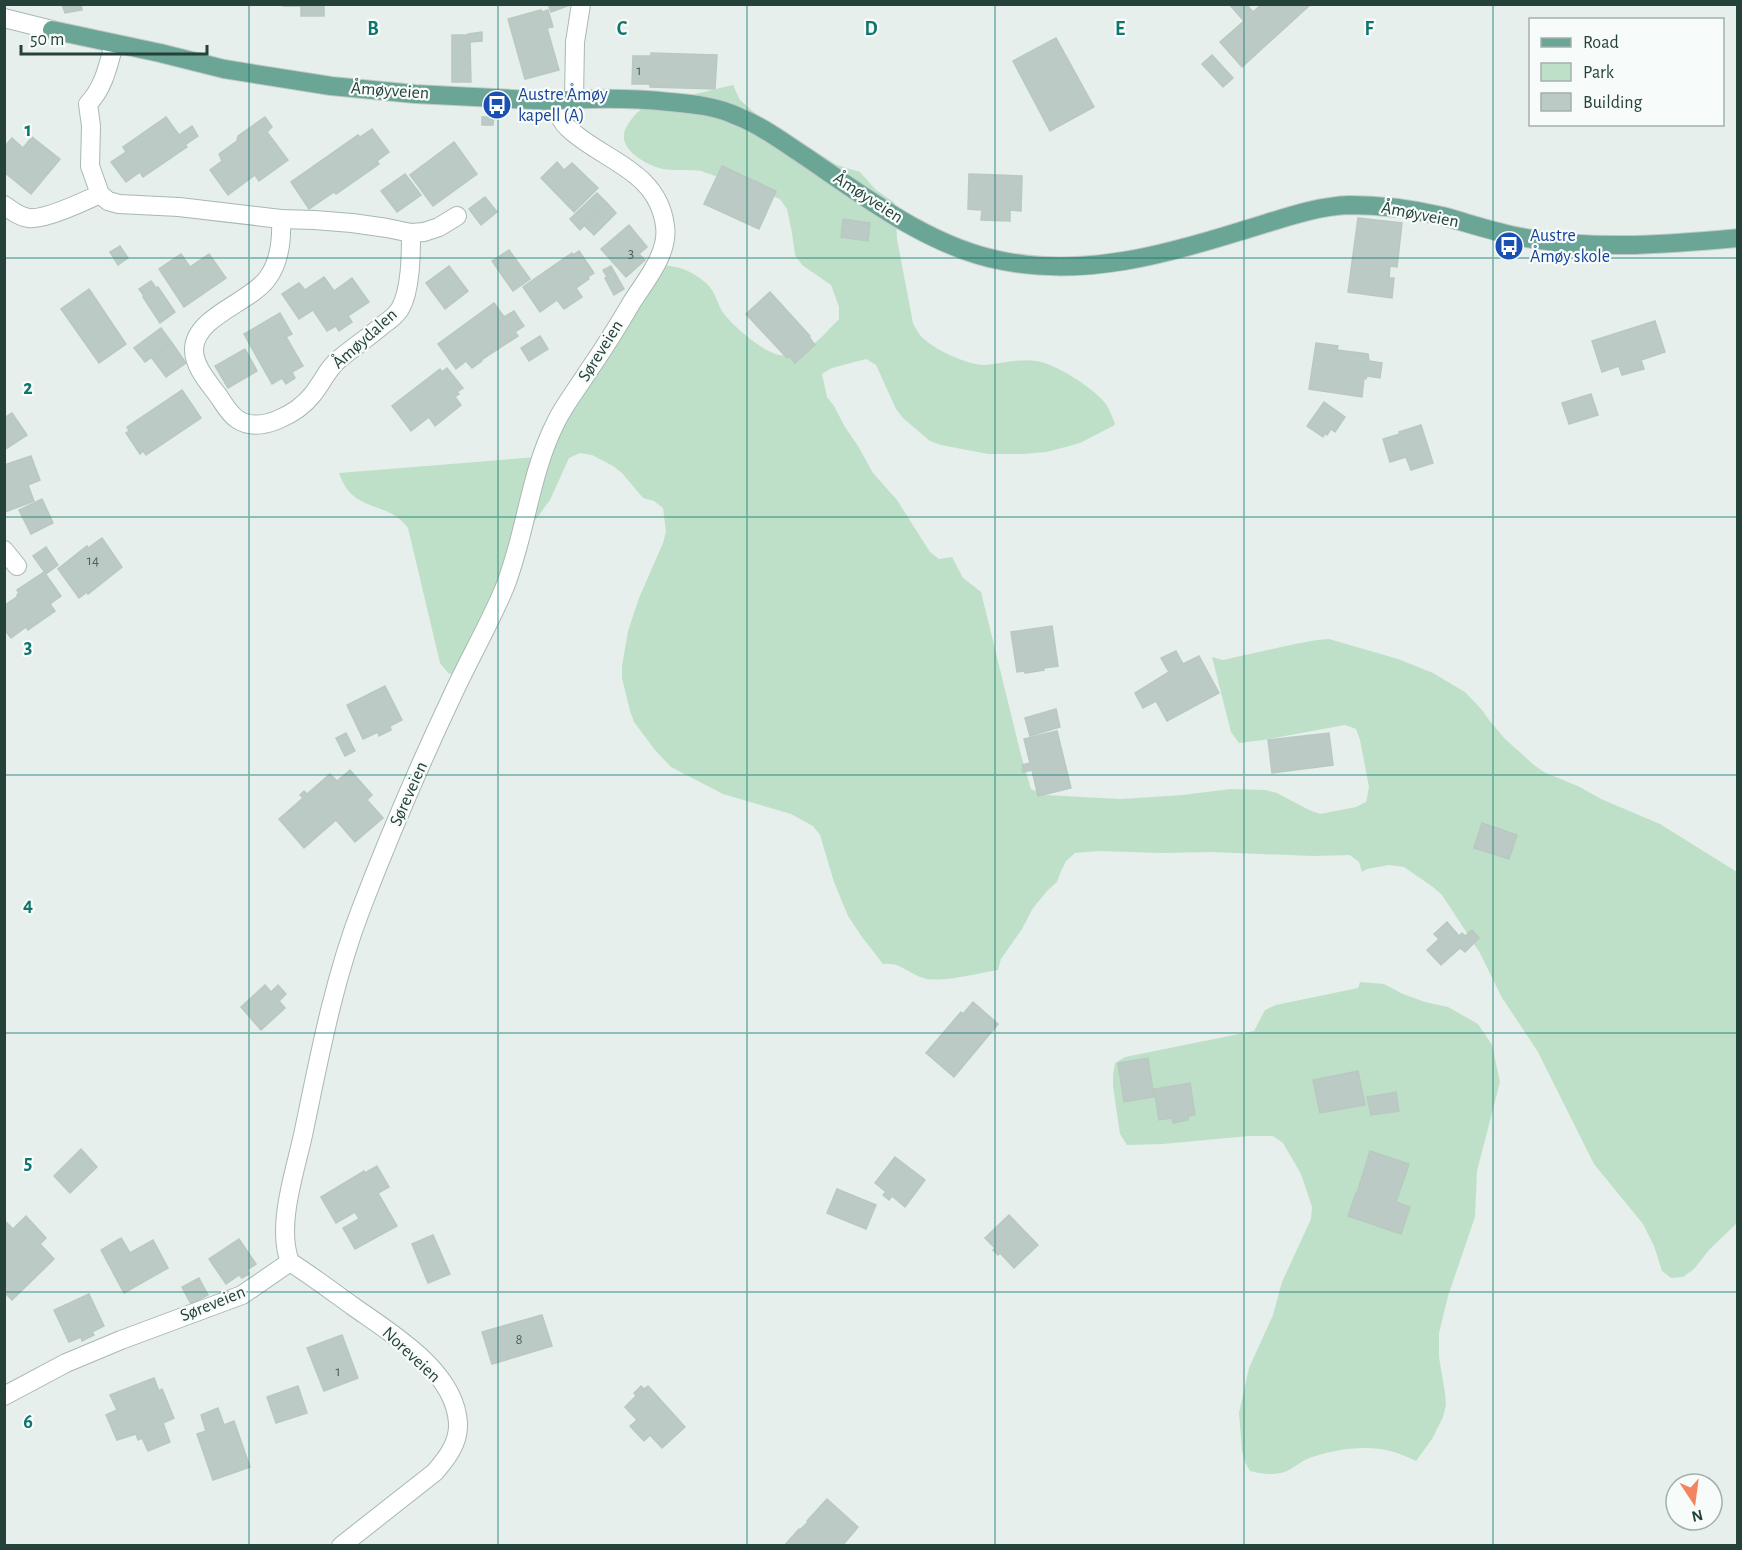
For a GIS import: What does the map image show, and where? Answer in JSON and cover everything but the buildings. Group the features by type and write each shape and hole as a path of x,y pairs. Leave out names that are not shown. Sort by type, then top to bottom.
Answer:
{"main road":[{"name":"Åmøyveien","path":"52,30 224,69 331,86 552,101 651,100 707,106 735,115 764,129 858,192 938,239 967,252 1022,264 1092,266 1152,256 1293,216 1346,206 1403,208 1529,239 1573,244 1652,245 1737,238"}],"street":[{"path":"574,99 575,42 581,4"},
{"name":"Åmøyveien","path":"4,18 52,30"},
{"path":"114,44 107,72 98,94 88,104 91,126 90,166 100,194 108,201 119,204 179,207 281,219 352,223 411,233 439,227 457,216"},
{"name":"Søreveien","path":"4,1395 66,1363 242,1294 290,1262 285,1251 284,1235 289,1200 326,1026 360,912 452,696 504,589 516,553 544,446 557,419 658,260 665,236 660,204 648,186 623,164 565,127 552,101"},
{"path":"4,206 19,215 30,218 41,217 100,194"},
{"name":"Åmøydalen","path":"281,219 282,234 279,252 266,281 205,326 198,336 194,350 204,376 227,409 248,424 272,421 296,410 313,394 337,362 397,314 407,288 411,233"},
{"path":"4,550 17,566"},
{"name":"Noreveien","path":"290,1262 399,1339 430,1367 443,1383 454,1404 458,1424 456,1441 447,1458 435,1472 340,1545"}],"green space":[{"path":"733,85 740,100 757,115 837,165 860,172 876,190 895,203 897,239 913,323 920,335 933,346 969,362 985,365 1030,360 1053,366 1092,390 1105,403 1112,416 1115,424 1113,426 1080,443 1047,452 988,454 930,441 903,418 896,409 876,365 866,359 832,368 822,374 827,397 845,427 873,473 897,500 930,552 939,559 952,557 963,578 981,592 1031,789 1045,795 1121,799 1230,789 1265,790 1277,793 1320,814 1356,807 1366,802 1369,787 1356,729 1345,725 1239,743 1231,732 1212,657 1223,660 1329,639 1398,659 1433,673 1465,692 1505,739 1544,772 1660,824 1737,872 1737,1223 1709,1250 1694,1269 1683,1277 1671,1278 1662,1271 1654,1246 1643,1224 1594,1164 1538,1052 1501,996 1480,953 1442,895 1404,867 1389,865 1362,872 1359,862 1350,855 1099,851 1075,853 1066,861 1057,882 1033,908 1022,929 1001,959 998,970 934,980 921,977 895,965 883,964 848,916 834,882 820,835 813,826 791,814 723,794 671,767 634,722 622,678 622,666 628,631 639,598 663,543 666,531 663,508 654,501 643,498 622,473 592,455 580,453 569,458 550,500 536,519 501,580 463,679 448,673 440,663 408,528 390,513 361,501 353,495 345,486 339,473 537,457 646,264 678,268 699,277 709,287 724,314 735,326 757,344 779,355 800,353 806,350 839,319 839,307 831,285 802,265 795,255 787,209 780,199 701,171 668,170 656,167 634,155 625,142 626,128 636,114 645,107"},
{"path":"1360,982 1384,984 1425,1002 1448,1007 1478,1024 1492,1045 1500,1082 1477,1171 1475,1217 1448,1296 1439,1333 1439,1357 1446,1405 1432,1439 1416,1461 1390,1451 1359,1448 1316,1456 1278,1474 1250,1471 1242,1450 1239,1413 1249,1368 1273,1315 1282,1282 1311,1219 1312,1207 1301,1174 1283,1143 1273,1136 1127,1145 1120,1134 1113,1086 1115,1063 1125,1057 1254,1031 1265,1010 1276,1005 1358,988"}],"place":[{"name":"Austre Åmøy kapell (A)","path":"497,105"},
{"name":"Austre Åmøy skole","path":"1509,246"}]}
